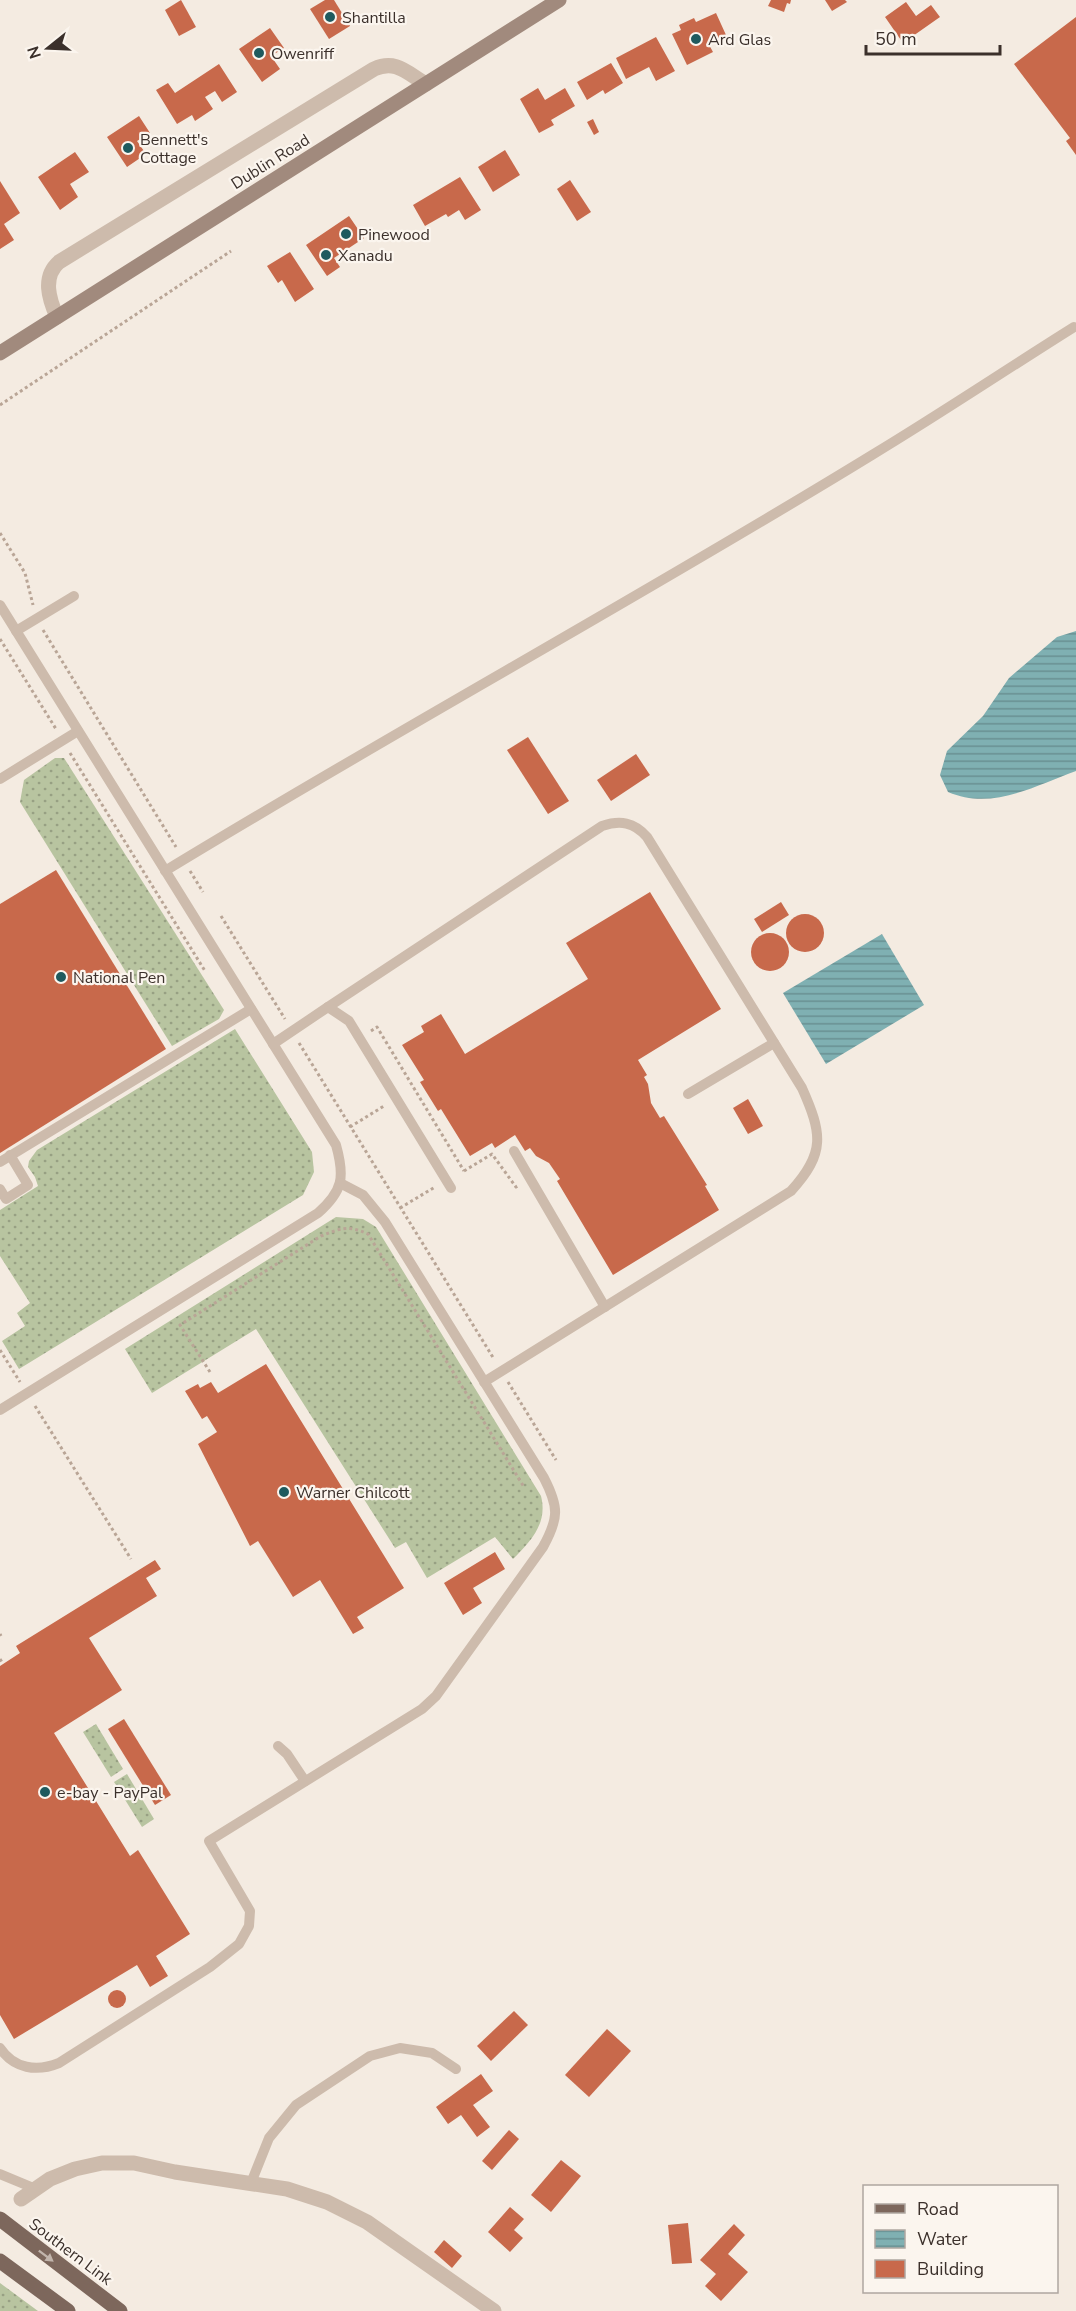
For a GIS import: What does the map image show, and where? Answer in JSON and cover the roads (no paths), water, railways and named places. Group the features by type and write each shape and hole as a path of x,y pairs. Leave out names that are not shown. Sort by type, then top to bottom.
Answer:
{"main road":[{"name":"Dublin Road","path":"0,353 559,0"},
{"name":"Southern Link","path":"0,2219 120,2311"},
{"path":"0,2261 68,2311"}],"street":[{"path":"57,317 48,288 53,267 59,262 374,69 385,64 395,65 426,84"},
{"path":"21,2199 50,2179 75,2169 102,2163 134,2163 175,2172 287,2189 327,2202 367,2222 494,2311"}],"lane":[{"path":"165,871 872,455 1074,327"},
{"path":"16,631 74,596"},
{"path":"0,605 336,1145 342,1166 340,1183 333,1200 318,1214 0,1409"},
{"path":"0,779 78,731"},
{"path":"273,1044 602,826 614,822 627,823 639,828 647,837 802,1088 815,1118 816,1155 811,1166 791,1191 484,1382"},
{"path":"328,1007 349,1021 449,1184"},
{"path":"0,1162 251,1009"},
{"path":"688,1094 774,1043"},
{"path":"514,1151 605,1307"},
{"path":"0,1189 6,1199 28,1185 10,1155"},
{"path":"0,2048 12,2061 31,2068 44,2069 59,2063 224,1958 239,1944 249,1926 250,1911 209,1841 422,1709 436,1696 543,1547 553,1529 556,1516 554,1497 484,1382 385,1222 363,1195 340,1183"},
{"path":"278,1746 287,1754 305,1781"},
{"path":"251,2183 269,2138 296,2105 370,2056 400,2048 410,2049 432,2053 456,2068"},
{"path":"0,2174 36,2189"}],"water":[{"path":"1076,631 1076,771 1029,789 997,798 964,797 948,792 940,775 947,751 983,716 1009,678 1057,637"},
{"path":"882,934 924,1005 826,1064 783,993"}],"place":[{"name":"Shantilla","path":"330,17"},
{"name":"Ard Glas","path":"696,39"},
{"name":"Owenriff","path":"259,53"},
{"name":"Bennett's Cottage","path":"128,148"},
{"name":"Pinewood","path":"346,234"},
{"name":"Xanadu","path":"326,255"},
{"name":"National Pen","path":"61,977"},
{"name":"Warner Chilcott","path":"284,1492"},
{"name":"e-bay - PayPal","path":"45,1792"}]}
